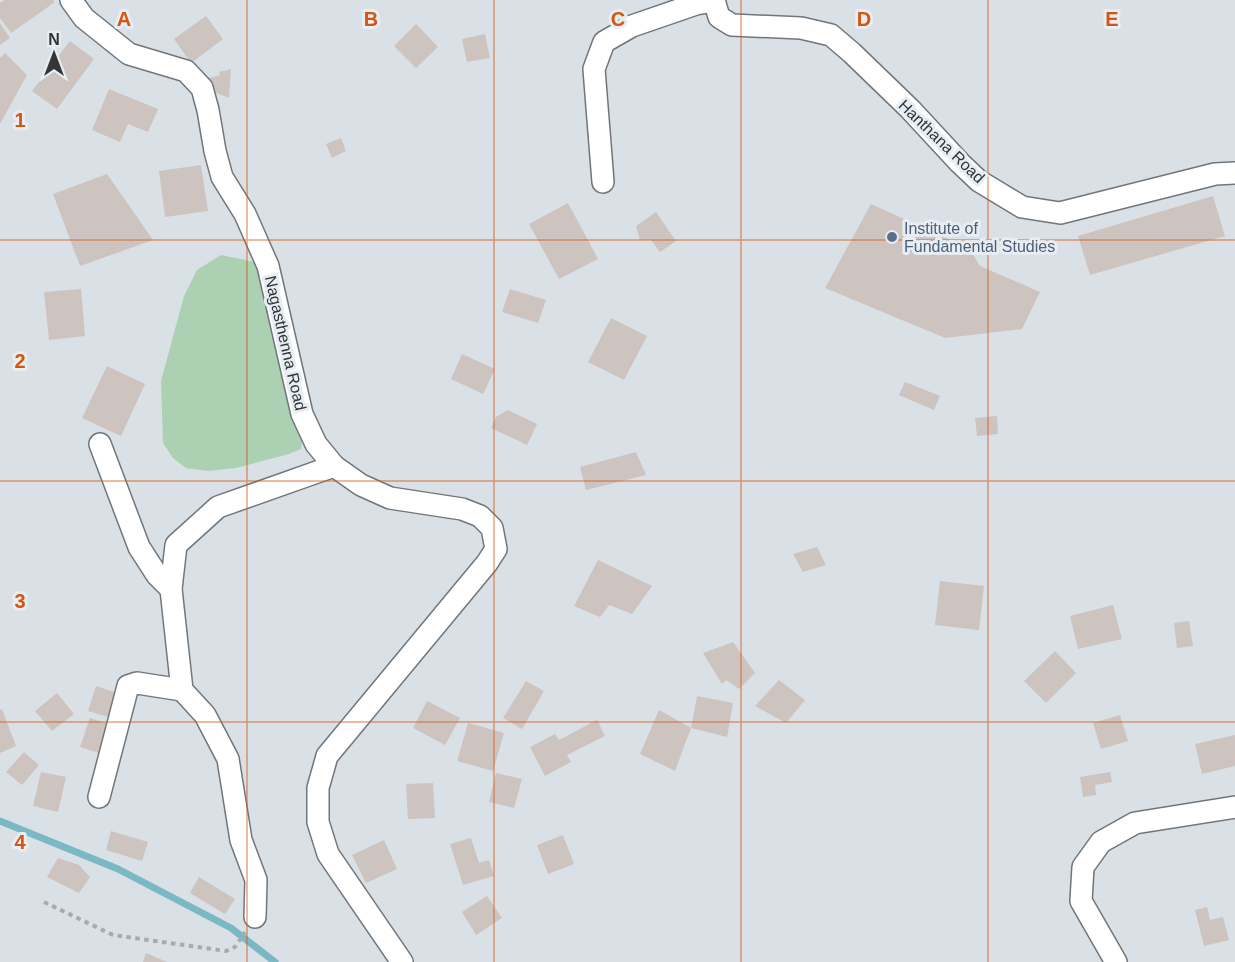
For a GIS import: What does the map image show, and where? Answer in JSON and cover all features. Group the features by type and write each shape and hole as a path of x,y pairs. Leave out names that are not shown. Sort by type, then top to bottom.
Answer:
{"street":[{"name":"Nagasthenna Road","path":"71,0 84,18 129,54 186,71 202,88 222,177 245,214 268,266 302,414 316,444 334,466 361,485 390,498 462,509 480,516 492,528 496,549 487,563 327,756 318,788 318,822 328,854 402,962"},
{"path":"603,182 594,69 604,42 632,26 714,0"},
{"name":"Hanthana Road","path":"714,0 720,17 732,25 801,28 831,35 910,109 979,181 1022,207 1060,213 1215,174 1235,173"},
{"path":"100,444 139,547 157,575 171,589"},
{"path":"255,916 256,880 241,840 228,759 205,715 182,690 171,589 176,545 218,507 334,466"},
{"path":"99,797 128,686 137,683 182,690"},
{"path":"1116,962 1081,901 1083,867 1101,842 1135,823 1235,807"}],"path":[{"path":"44,902 113,935 226,951 235,947"}],"green space":[{"path":"221,255 260,263 303,431 301,449 236,468 208,471 186,468 173,458 163,443 161,381 184,296 197,270"}],"building":[{"path":"4,0 53,0 55,2 11,33 0,18 0,3"},
{"path":"206,16 223,39 191,63 174,39"},
{"path":"0,23 10,38 0,45"},
{"path":"416,24 438,47 416,68 394,46"},
{"path":"485,34 490,58 467,62 462,39"},
{"path":"70,41 94,59 57,109 32,91"},
{"path":"5,53 27,75 0,124 0,58"},
{"path":"231,69 229,98 212,91 209,78"},
{"path":"109,89 158,109 148,132 128,124 120,142 92,130"},
{"path":"341,138 346,151 332,158 326,144"},
{"path":"201,165 208,211 165,217 159,171"},
{"path":"107,174 153,240 80,266 53,194"},
{"path":"1213,196 1225,236 1090,275 1078,236"},
{"path":"568,203 598,259 559,279 529,224"},
{"path":"871,204 970,249 980,266 1040,292 1022,329 945,338 825,288"},
{"path":"656,212 676,241 660,252 651,240 640,240 636,226"},
{"path":"81,289 85,336 49,340 44,292"},
{"path":"510,289 546,300 538,323 502,312"},
{"path":"611,318 647,336 624,380 588,362"},
{"path":"462,354 495,369 483,394 451,379"},
{"path":"107,366 145,384 121,436 82,418"},
{"path":"905,382 940,396 934,410 899,395"},
{"path":"508,410 537,424 527,445 491,428 496,417"},
{"path":"997,416 998,434 977,436 975,418"},
{"path":"636,452 646,475 586,490 580,467"},
{"path":"817,547 826,565 803,572 793,554"},
{"path":"598,560 652,586 632,614 609,605 600,617 574,606"},
{"path":"940,581 984,586 979,630 935,625"},
{"path":"1113,605 1122,639 1078,649 1070,616"},
{"path":"1189,621 1193,646 1177,648 1174,623"},
{"path":"733,642 755,673 739,689 726,680 722,684 703,653"},
{"path":"1055,651 1076,673 1046,703 1024,681"},
{"path":"779,680 805,700 786,723 755,706"},
{"path":"526,681 544,691 522,729 503,718"},
{"path":"96,686 123,695 115,719 88,711"},
{"path":"57,693 74,714 52,731 35,711"},
{"path":"697,696 733,703 727,737 691,728"},
{"path":"427,701 460,718 445,745 413,728"},
{"path":"2,709 16,746 0,753 0,710"},
{"path":"659,710 691,728 675,771 640,754"},
{"path":"1120,715 1128,741 1101,749 1093,723"},
{"path":"90,718 115,726 105,755 80,747"},
{"path":"597,720 605,736 567,755 571,762 545,776 530,747 555,734 559,740"},
{"path":"468,723 504,733 493,771 457,761"},
{"path":"1235,735 1235,766 1202,774 1195,744"},
{"path":"24,752 39,765 22,785 6,772"},
{"path":"41,772 66,777 58,812 33,806"},
{"path":"1110,772 1112,782 1095,785 1096,795 1083,797 1080,777"},
{"path":"496,773 522,779 514,808 489,802"},
{"path":"433,783 435,818 408,819 406,784"},
{"path":"111,831 148,842 142,861 106,850"},
{"path":"563,835 574,864 548,874 537,845"},
{"path":"471,838 479,863 489,860 494,876 463,885 450,844"},
{"path":"384,840 397,869 366,883 352,855"},
{"path":"58,858 79,865 90,877 79,893 47,877"},
{"path":"199,877 235,899 225,914 190,893"},
{"path":"487,896 502,918 476,935 462,912"},
{"path":"1207,907 1210,920 1223,917 1229,940 1204,946 1195,910"},
{"path":"146,953 167,962 143,962"}],"waterway":[{"path":"0,821 118,869 231,928 275,962"}],"place":[{"name":"Institute of Fundamental Studies","path":"892,237"}]}
